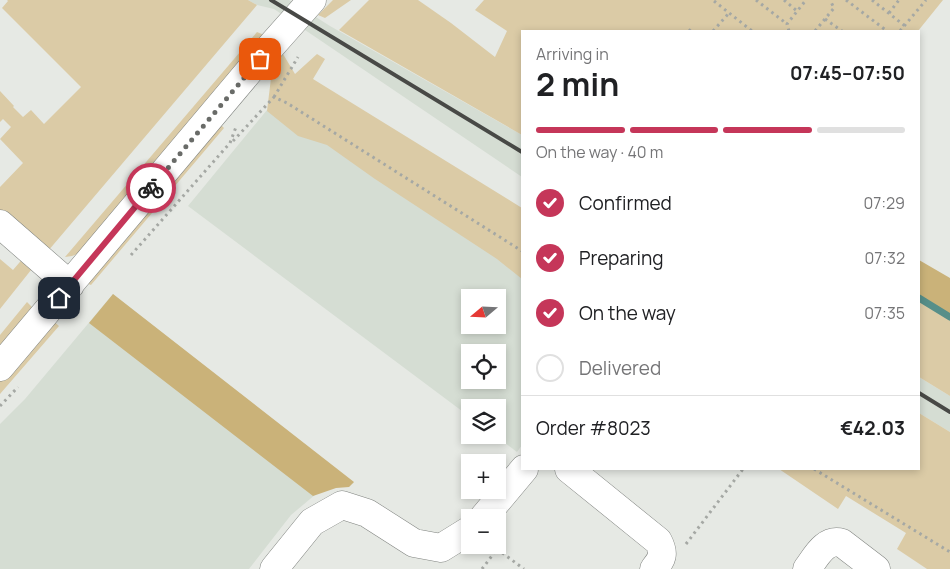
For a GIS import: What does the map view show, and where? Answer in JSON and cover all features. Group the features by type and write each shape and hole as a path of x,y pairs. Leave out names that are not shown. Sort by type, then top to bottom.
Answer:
{"street":[{"path":"0,367 250,70 305,8"},
{"path":"0,224 70,285"},
{"path":"491,509 523,470"},
{"path":"570,470 658,541 658,560"},
{"path":"274,569 312,522 342,505 367,513 414,544 441,548 461,536"},
{"path":"806,569 827,544 838,542 842,543 876,569"}],"path":[{"path":"756,0 787,24 789,30"},
{"path":"784,0 798,11"},
{"path":"787,24 806,0"},
{"path":"816,30 834,8 830,0"},
{"path":"846,0 886,30"},
{"path":"872,0 905,26"},
{"path":"889,13 900,0"},
{"path":"901,30 926,0"},
{"path":"714,1 751,30"},
{"path":"714,30 729,12"},
{"path":"825,19 841,30"},
{"path":"742,30 745,26"},
{"path":"230,144 274,97 287,103 521,250"},
{"path":"658,560 682,548 742,470"},
{"path":"816,470 950,552"},
{"path":"482,569 493,554"},
{"path":"504,554 524,569"}],"shaded area":[{"path":"7,0 248,0 257,5 48,251 0,212 0,187 23,163 0,139 11,127 3,119 0,122 0,91 23,117 31,110 44,124 81,87 2,8"},
{"path":"248,0 289,0 330,26 521,134 521,176 274,9 257,5"},
{"path":"333,0 351,0 325,18 318,15"},
{"path":"369,0 418,0 495,57 507,31 475,10 484,0 943,0 919,30 521,30 521,134 339,30"},
{"path":"257,32 264,35 80,253 65,257"},
{"path":"283,54 295,74 317,54 325,59 313,79 521,207 521,278 497,259 375,179 327,145 298,136 267,111 272,70"},
{"path":"267,110 317,136 497,256 521,276 521,446 517,452 506,444 506,399 461,399 461,410 188,206"},
{"path":"218,122 224,128 91,285 86,283"},
{"path":"25,256 35,265 0,309 0,259 13,270"},
{"path":"920,261 950,278 950,317 920,299"},
{"path":"113,294 354,483 322,489 291,515 249,569 0,569 0,424 25,399"},
{"path":"113,294 354,482 349,487 336,488 313,496 89,323"},
{"path":"27,302 33,308 0,350 0,335"},
{"path":"920,302 950,320 950,396 920,378"},
{"path":"51,319 59,326 0,394 0,375"},
{"path":"920,378 950,396 950,432 920,414"},
{"path":"920,414 950,432 950,569 927,569 897,549 906,533 846,496 838,509 780,470 920,470"}],"waterway":[{"path":"920,299 950,317"}],"railway":[{"path":"271,0 521,151"},
{"path":"920,394 950,412"}],"way so far":[{"path":"151,188 260,59"}],"route":[{"path":"59,298 151,188"}]}
